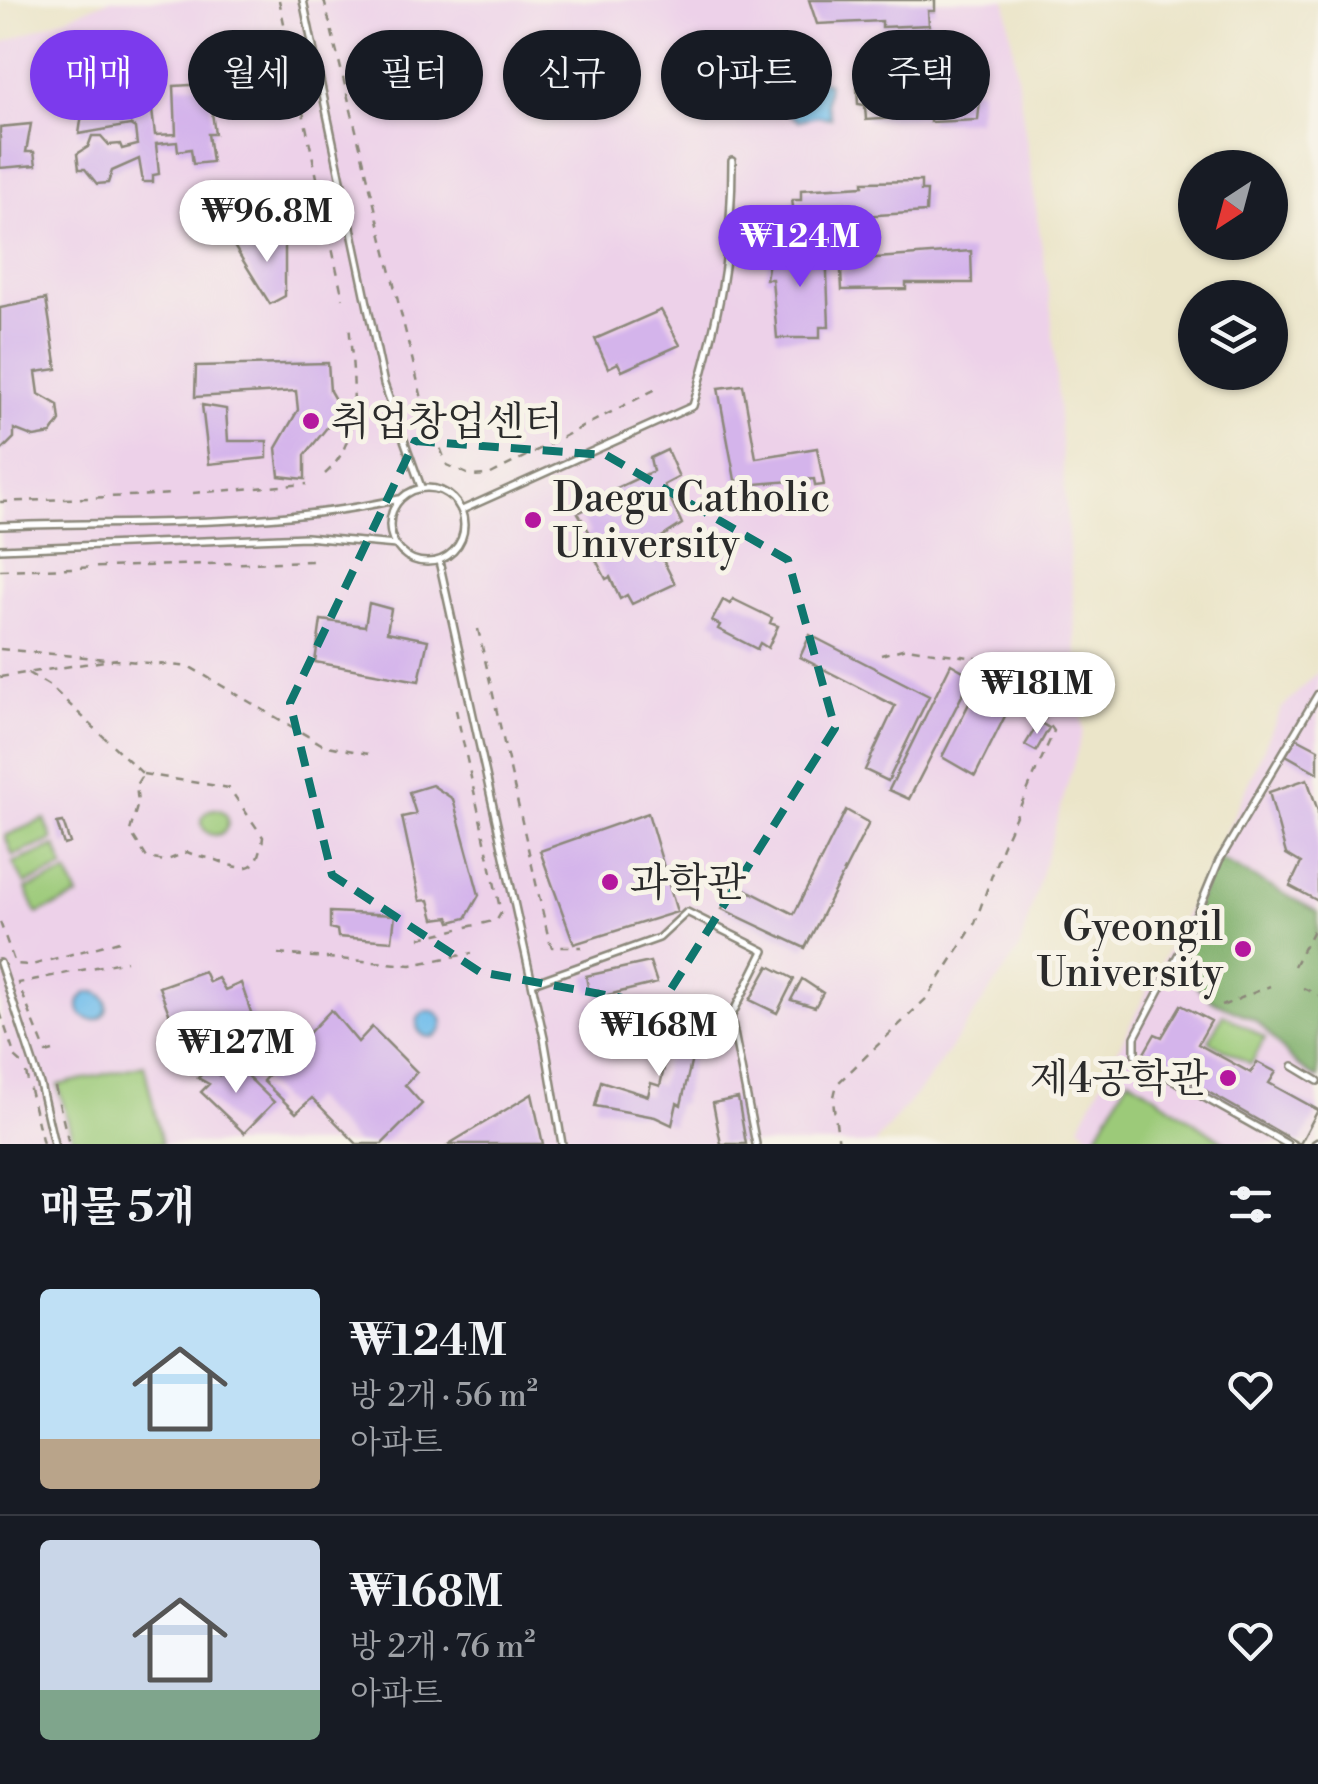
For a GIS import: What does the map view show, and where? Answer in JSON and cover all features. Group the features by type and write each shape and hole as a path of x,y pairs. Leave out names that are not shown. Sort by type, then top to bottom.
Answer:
{"lane":[{"path":"304,0 384,384 421,487"},
{"path":"462,510 693,406 720,316 729,256 732,161"},
{"path":"0,526 312,513 399,499 421,487 447,493 462,510 463,536 450,554 438,560 415,560 396,545 306,536 0,549"},
{"path":"396,545 390,521 399,499"},
{"path":"438,560 532,983 562,1144"},
{"path":"1287,1144 1143,1063 1136,1054 1135,1036 1186,940 1219,861 1318,694"},
{"path":"532,983 659,938 688,912 764,950 731,1017 756,1144"},
{"path":"0,963 40,1084 54,1144"},
{"path":"1293,1066 1318,1080"}],"path":[{"path":"278,0 342,299"},
{"path":"324,0 424,407 448,466 472,476 489,475 660,387"},
{"path":"326,474 346,449 352,423 349,322"},
{"path":"193,494 306,484"},
{"path":"0,502 174,494"},
{"path":"0,570 315,561"},
{"path":"478,629 549,940 552,947 562,950 582,947"},
{"path":"0,648 190,668 323,745 368,754"},
{"path":"839,1144 833,1102 837,1084 927,998 975,923 1002,847 1054,731 1030,698 1020,670 1010,663 971,661 906,648 882,655"},
{"path":"0,677 119,658"},
{"path":"28,673 50,686 143,774 229,788 263,836 256,860 248,868 231,870 187,852 164,861 147,858 130,830 138,803 136,786 143,774"},
{"path":"420,938 497,920 500,913 456,710"},
{"path":"1294,966 1318,921"},
{"path":"0,922 16,964 32,965 119,941"},
{"path":"278,954 412,964 472,953"},
{"path":"53,1052 46,1054 18,983 126,961"},
{"path":"1222,1006 1270,986"},
{"path":"1303,988 1318,996"},
{"path":"0,1012 15,1057 24,1064 43,1144"},
{"path":"55,1087 69,1144"}],"highlighted area":[{"path":"415,441 606,455 788,560 835,728 661,1005 480,972 332,875 290,703"}],"shaded area":[{"name":"Daegu Catholic University","path":"109,0 1006,0 1051,310 1083,731 1019,950 928,1080 874,1144 0,1144 0,44 30,32 30,120 168,120 168,30 35,30"},
{"name":"Gyeongil University","path":"1318,672 1318,1144 1097,1144 1080,1125 1224,838 1281,709"}],"green space":[{"path":"215,809 224,813 228,822 224,831 215,835 206,831 202,822 206,813"},
{"path":"45,819 53,840 13,856 5,836"},
{"path":"56,846 64,868 25,884 13,863"},
{"path":"1217,858 1318,912 1318,1079 1290,1058 1257,1022 1209,998 1187,967 1185,949 1193,911"},
{"path":"68,873 78,897 37,914 26,889"},
{"path":"1223,1014 1265,1038 1251,1064 1209,1041"},
{"path":"144,1065 162,1144 74,1144 58,1085"},
{"path":"1129,1078 1227,1144 1106,1144 1096,1136"}],"water":[{"path":"93,992 103,996 107,1006 103,1016 93,1020 83,1016 79,1006 83,996"},
{"path":"430,1011 439,1015 443,1024 439,1033 430,1037 421,1033 417,1024 421,1015"}],"building":[{"path":"809,0 935,0 935,11 928,11 929,25 882,27 882,21 817,24"},
{"path":"188,85 188,120 213,120 215,134 208,134 212,162 193,164 191,149 178,151 177,142 156,144 159,174 153,175 153,182 143,182 139,159 112,171 108,183 97,184 85,169 79,169 77,154 88,147 92,136 101,136 109,145 120,144 122,149 137,145 135,128 130,125 79,134 81,120 153,120 155,135 176,134 174,86"},
{"path":"31,124 26,152 34,152 36,165 0,168 0,127"},
{"path":"921,181 921,191 927,191 926,212 795,220 792,200 801,200 801,190 863,186 863,182"},
{"path":"285,234 285,296 270,304 234,246"},
{"path":"816,243 817,247 826,246 829,327 820,327 820,338 777,338 772,279 766,279 771,249"},
{"path":"971,251 972,283 906,283 906,289 842,290 841,271 850,270 850,260"},
{"path":"46,299 57,369 36,372 39,394 58,405 60,421 51,434 34,437 14,429 14,438 0,452 0,308"},
{"path":"661,310 680,345 622,371 618,363 608,368 595,339"},
{"name":"취업창업센터","path":"328,363 330,391 341,410 305,455 305,479 279,476 276,448 298,410 296,391 195,397 196,366"},
{"path":"743,385 756,458 817,448 824,485 815,486 814,479 756,484 735,480 718,388"},
{"path":"202,405 226,409 228,441 267,441 267,458 209,464"},
{"path":"667,450 679,477 664,485 682,524 654,542 675,584 632,604 627,595 620,599 610,577 606,579 584,537 590,533 578,513 586,509 583,504 653,471 650,458"},
{"path":"733,599 772,618 770,623 778,626 768,648 760,643 757,649 718,629 720,625 712,621 723,600 730,604"},
{"path":"369,603 391,609 387,632 428,640 419,681 315,662 321,620 365,626"},
{"path":"810,635 929,696 888,781 865,770 895,706 800,657"},
{"path":"951,664 972,676 909,799 889,790"},
{"path":"988,666 1021,684 975,776 942,757"},
{"path":"1039,722 1049,728 1036,751 1025,745"},
{"path":"1297,738 1318,749 1318,773 1286,755"},
{"path":"1307,779 1318,811 1318,901 1290,886 1301,863 1286,854 1269,792"},
{"path":"432,785 453,799 479,895 466,918 451,922 449,917 434,919 429,900 420,901 402,817 416,814 409,792"},
{"path":"846,810 869,823 805,948 722,909 733,883 794,914"},
{"name":"과학관","path":"648,813 677,912 574,944 540,851"},
{"path":"63,822 70,843 64,845 57,823"},
{"path":"330,912 395,915 392,941 338,937 337,930 330,928"},
{"path":"650,962 657,983 608,995 613,1014 593,1019 590,1005 601,1002 598,990 589,993 586,976"},
{"path":"769,966 794,979 777,1013 750,1000"},
{"path":"204,971 209,982 218,978 225,990 241,983 256,1027 228,1040 226,1045 186,1058 159,987"},
{"path":"802,979 823,993 815,1007 791,1000"},
{"name":"제4공학관","path":"1181,1005 1211,1021 1198,1044 1251,1073 1257,1062 1276,1072 1269,1083 1318,1110 1300,1144 1143,1055 1155,1034 1162,1037"},
{"path":"331,1010 358,1042 372,1027 417,1072 405,1085 422,1104 382,1144 357,1144 312,1098 296,1113 263,1081"},
{"path":"676,1014 701,1021 681,1105 677,1103 672,1125 655,1117 595,1106 601,1081 648,1096 651,1083 660,1086"},
{"path":"226,1065 232,1071 238,1067 274,1102 244,1133 201,1092 209,1084 198,1078 210,1066 219,1075"},
{"path":"532,1094 543,1144 449,1144"},
{"path":"738,1098 746,1144 721,1144 713,1103"}],"place":[{"name":"취업창업센터","path":"311,421"},
{"name":"Daegu Catholic University","path":"533,520"},
{"name":"과학관","path":"610,882"},
{"name":"Gyeongil University","path":"1243,949"},
{"name":"제4공학관","path":"1228,1078"}]}
